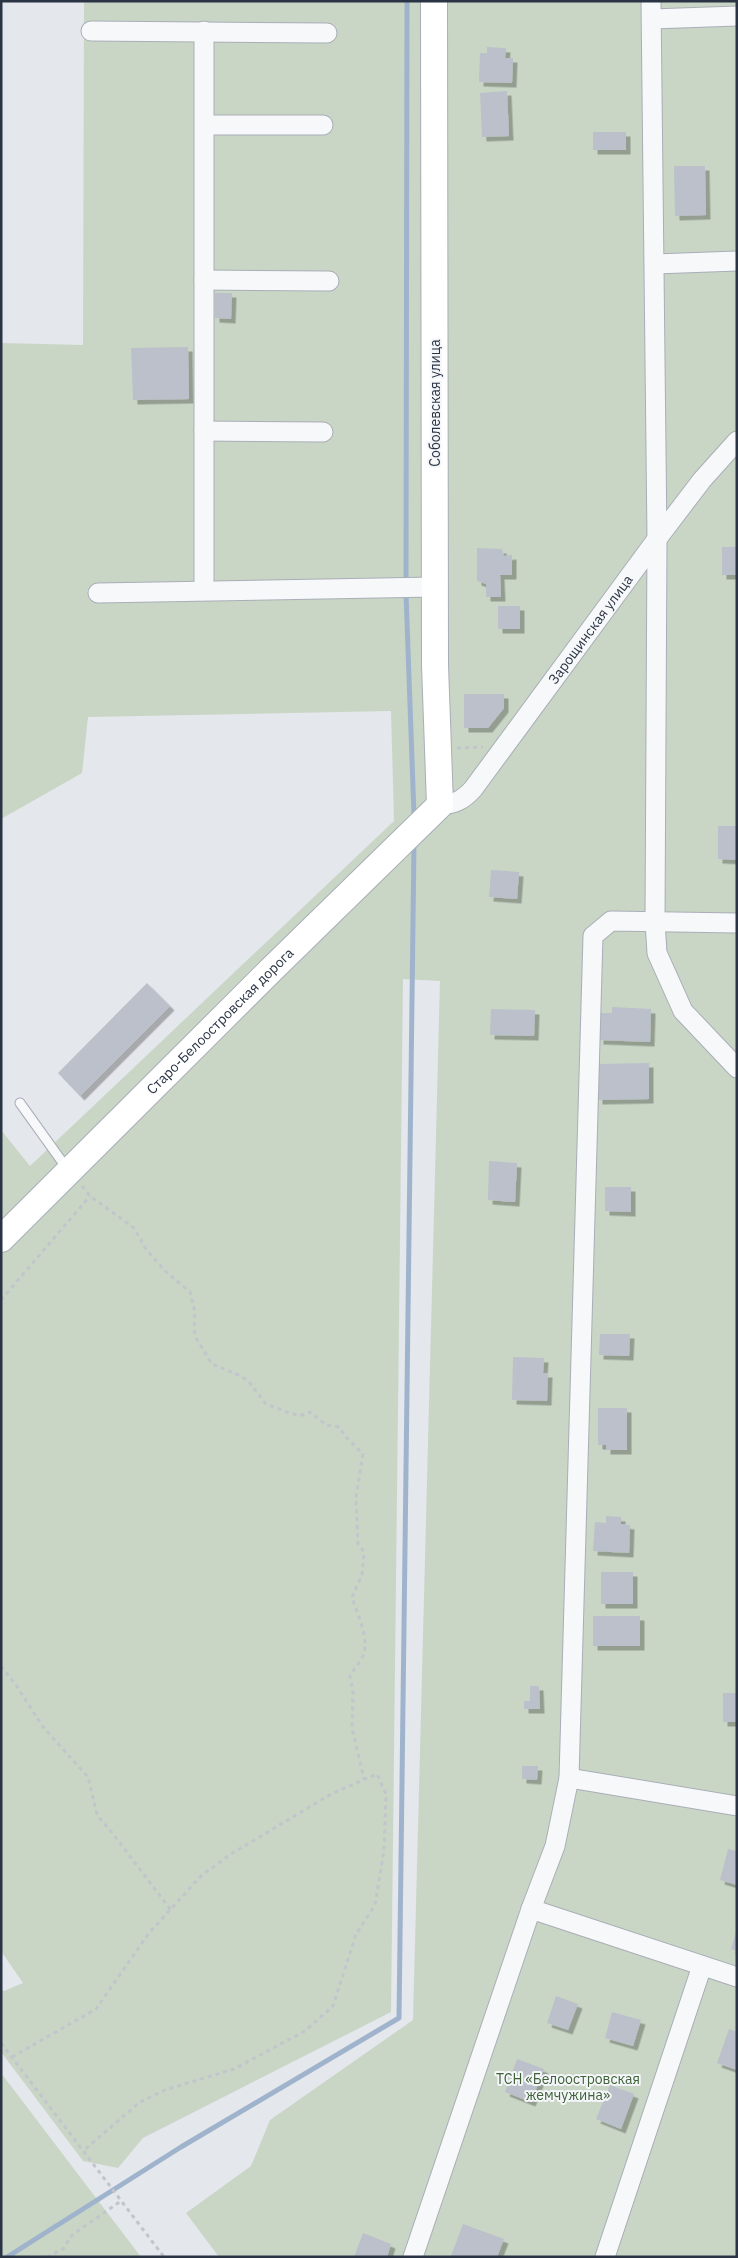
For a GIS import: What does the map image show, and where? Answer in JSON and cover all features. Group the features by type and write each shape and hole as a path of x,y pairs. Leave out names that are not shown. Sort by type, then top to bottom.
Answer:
{"street":[{"name":"Соболевская улица","path":"434,1 435,587 440,805"},
{"path":"737,16 651,10 657,539 655,921 657,953 683,1011 737,1068"},
{"path":"204,31 204,590"},
{"path":"91,32 327,33"},
{"path":"205,125 323,126"},
{"path":"655,264 737,262"},
{"path":"204,280 329,281"},
{"path":"204,431 323,432"},
{"name":"Зарощинская улица","path":"440,805 454,804 473,789 657,539 702,480 737,441"},
{"path":"98,593 435,587"},
{"name":"Старо-Белоостровская дорога","path":"1,1239 440,805"},
{"path":"413,2257 531,1909 555,1846 569,1778 593,936 611,921 737,923"},
{"path":"569,1778 737,1806"},
{"path":"531,1909 737,1977"},
{"path":"605,2257 702,1966"}],"lane":[{"path":"20,1103 68,1171"}],"path":[{"path":"438,748 487,746"},
{"path":"68,1171 90,1196 134,1228 146,1249 164,1270 190,1292 195,1312 194,1329 196,1338 212,1364 241,1376 249,1382 266,1404 292,1414 304,1415 310,1412 326,1425 339,1427 363,1454 356,1497 358,1544 364,1552 362,1575 352,1597 364,1631 365,1644 363,1656 350,1676 353,1691 352,1728 364,1780"},
{"path":"1,1300 90,1196"},
{"path":"1,1666 16,1685 43,1728 88,1777 97,1815 114,1834 171,1910"},
{"path":"12,2057 96,2009 149,1933 202,1875 231,1854 333,1793 377,1774 386,1794 384,1850 375,1905 356,1934 333,2006 305,2031 234,2069 165,2090 140,2102 83,2151"},
{"path":"1,2043 164,2257"},
{"path":"59,2257 72,2235 121,2201"},
{"path":"47,2257 63,2249"}],"green space":[{"name":"ТСН «Белоостровская жемчужина»","path":"84,1 737,1 737,2257 219,2257 186,2213 251,2166 270,2120 413,2020 440,981 403,979 391,2012 143,2138 118,2168 83,2161 1,2052 1,1989 4,1991 23,1983 1,1951 1,1130 30,1166 394,821 391,711 88,717 82,773 1,819 1,343 83,345"},
{"path":"1,2073 141,2257 1,2257"}],"building":[{"path":"487,47 506,48 505,58 513,58 512,83 479,82 480,53 487,53"},
{"path":"507,91 509,136 482,137 480,93"},
{"path":"593,132 626,132 626,150 593,150"},
{"path":"674,166 705,166 706,215 675,216"},
{"path":"215,293 232,293 231,319 215,318"},
{"path":"188,347 189,399 133,400 131,348"},
{"path":"722,547 737,547 737,575 722,575"},
{"path":"477,548 502,549 504,556 512,555 512,575 500,575 501,597 486,597 486,584 477,581"},
{"path":"498,606 520,606 520,629 498,629"},
{"path":"464,694 504,694 504,708 488,728 464,728"},
{"path":"718,826 737,826 737,860 718,859"},
{"path":"491,870 519,872 517,899 489,897"},
{"path":"147,983 170,1006 80,1096 58,1073"},
{"path":"612,1007 651,1009 650,1042 599,1040 599,1013 612,1013"},
{"path":"491,1009 535,1010 534,1036 490,1035"},
{"path":"649,1063 649,1099 598,1100 598,1064"},
{"path":"489,1161 517,1163 515,1202 488,1200"},
{"path":"605,1187 631,1187 631,1212 605,1211"},
{"path":"600,1334 630,1334 629,1356 599,1355"},
{"path":"513,1357 544,1358 543,1373 548,1373 547,1401 512,1400"},
{"path":"598,1408 627,1408 627,1450 606,1450 606,1445 598,1445"},
{"path":"606,1516 621,1517 621,1524 630,1525 629,1553 593,1551 595,1522 606,1523"},
{"path":"601,1572 633,1572 633,1604 601,1604"},
{"path":"593,1616 640,1616 640,1646 593,1646"},
{"path":"530,1686 539,1686 540,1709 524,1709 524,1701 530,1701"},
{"path":"723,1693 737,1693 737,1722 723,1722"},
{"path":"522,1766 538,1766 537,1780 522,1779"},
{"path":"728,1849 737,1851 737,1885 720,1880"},
{"path":"737,1932 737,1951 731,1949"},
{"path":"556,1996 578,2004 568,2030 547,2023"},
{"path":"612,2012 641,2020 633,2046 605,2038"},
{"path":"729,2029 737,2032 737,2070 717,2063"},
{"path":"517,2059 544,2069 531,2102 505,2092"},
{"path":"610,2085 634,2094 621,2129 596,2119"},
{"path":"463,2224 504,2239 497,2257 451,2256"},
{"path":"363,2233 391,2244 387,2257 354,2257"}],"waterway":[{"path":"406,579 407,1"},
{"path":"406,594 414,815"},
{"path":"7,2257 181,2147 399,2018 414,844"}]}
